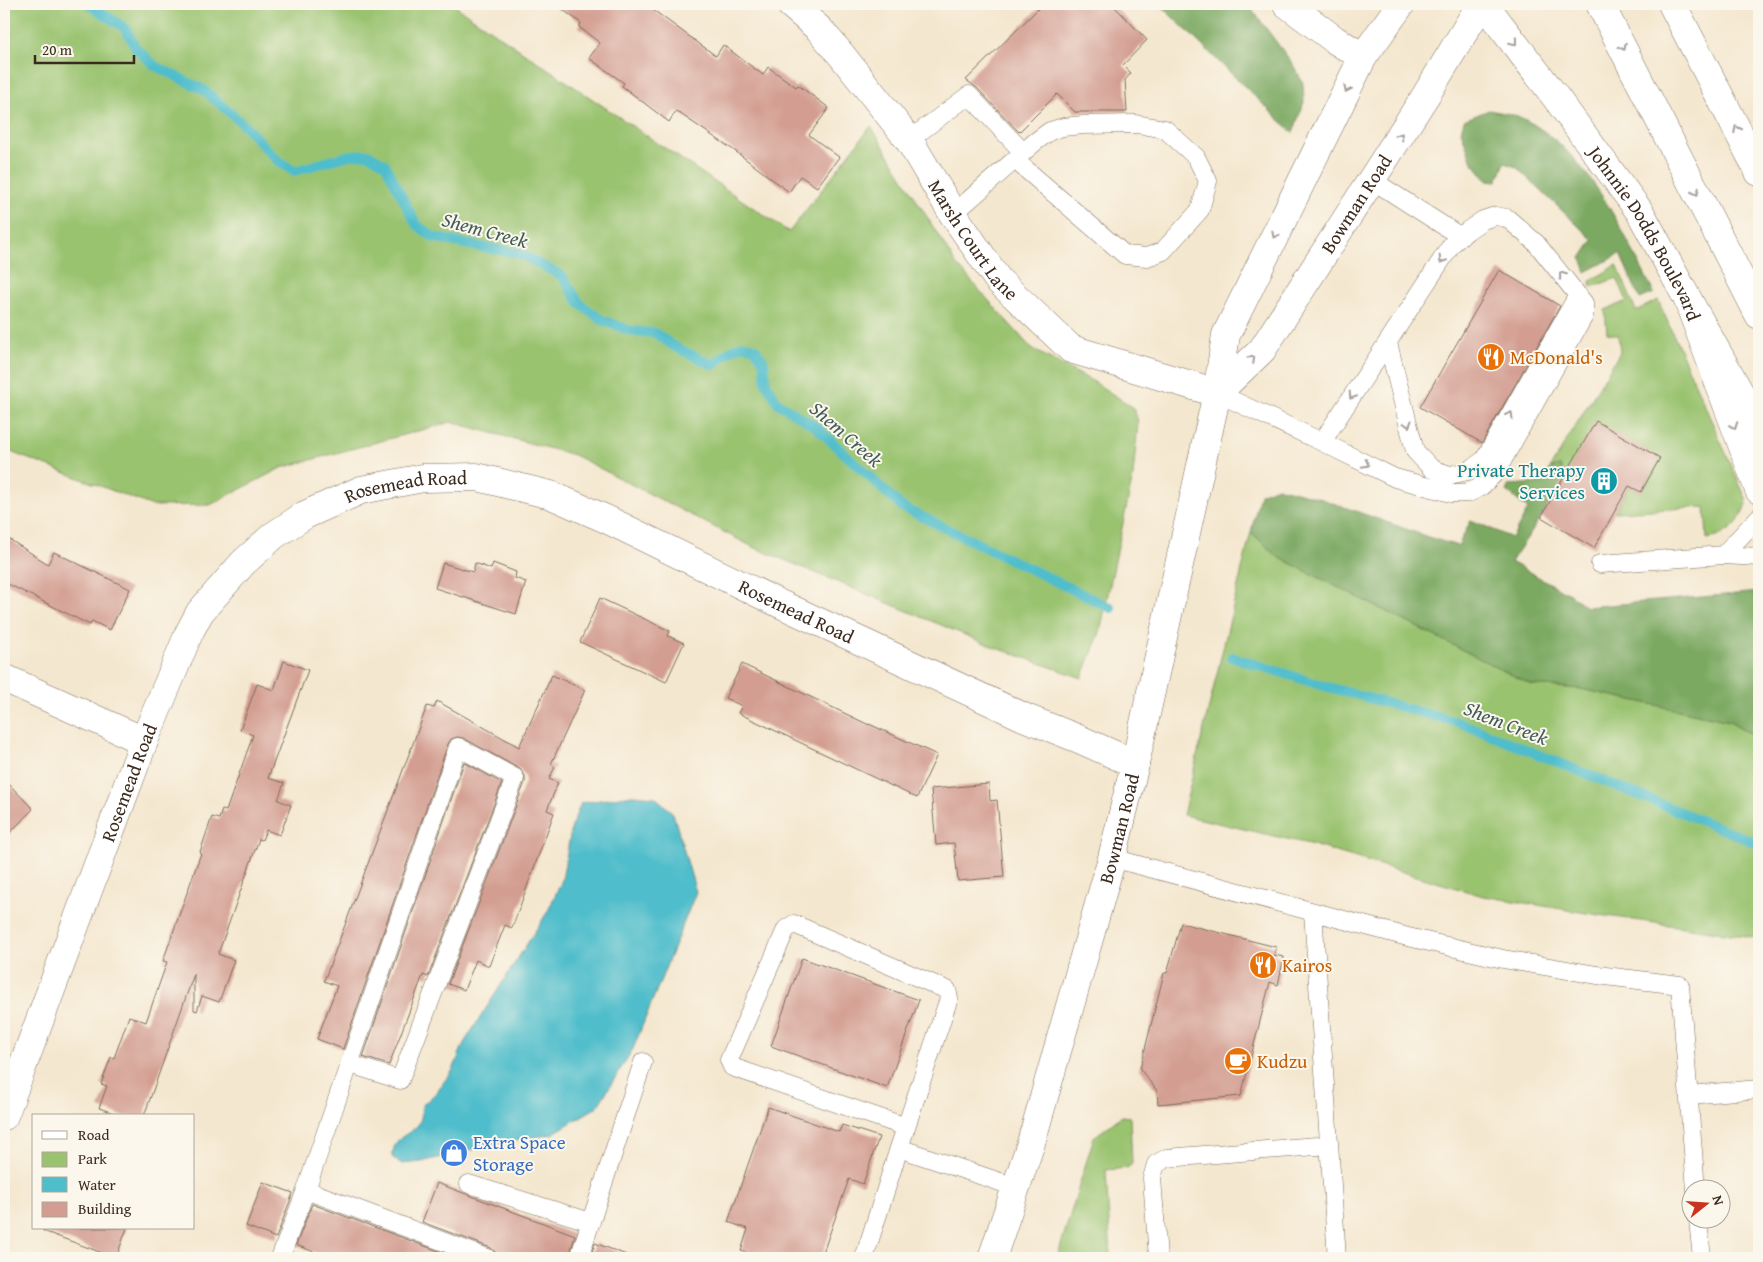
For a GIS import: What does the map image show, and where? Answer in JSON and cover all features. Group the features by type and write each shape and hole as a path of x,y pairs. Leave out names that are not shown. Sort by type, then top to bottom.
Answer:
{"main road":[{"name":"Marsh Court Lane","path":"790,4 819,29 909,140 952,214 998,280 1071,349 1217,393"},
{"path":"1287,4 1335,40 1363,56"},
{"name":"Bowman Road","path":"992,1258 1031,1143 1112,858 1136,764 1217,393 1226,335 1363,56 1401,4"},
{"name":"Bowman Road","path":"1217,393 1262,350 1483,4"},
{"name":"Johnnie Dodds Boulevard","path":"1483,4 1554,95 1640,212 1687,298 1759,490"},
{"path":"1600,4 1759,315"},
{"path":"1672,4 1759,172"},
{"path":"1687,298 1759,427"},
{"name":"Rosemead Road","path":"4,1116 144,740 189,633 200,612 243,563 273,536 304,516 361,490 423,478 477,477 551,495 606,518 774,601 1017,714 1136,764"},
{"path":"4,678 144,740"}],"lane":[{"path":"909,140 969,95 1019,156 1125,255 1147,258 1163,251 1200,210 1208,181 1196,157 1165,129 1136,124 1063,127 1050,131 1019,156 952,214"},
{"path":"1372,180 1460,236"},
{"path":"1217,393 1395,478 1451,493 1469,493 1482,486 1496,472 1584,316 1584,303 1536,242 1507,218 1495,216 1483,220 1452,244 1322,442"},
{"path":"1388,342 1415,451 1432,469 1450,475 1468,471 1484,460 1578,295"},
{"path":"1723,555 1759,516"},
{"path":"1600,564 1723,555 1759,557"},
{"path":"280,1258 350,1064 458,747 515,778 400,1080 350,1064"},
{"path":"1112,858 1313,912 1503,959 1597,975 1680,985 1695,1180"},
{"path":"1313,912 1337,1258"},
{"path":"864,1258 949,998 947,990 794,924 786,929 729,1060 732,1067 906,1127"},
{"path":"579,1258 643,1062"},
{"path":"1688,1095 1759,1089"},
{"path":"1158,1258 1152,1178 1156,1164 1167,1158 1329,1145"},
{"path":"899,1148 1015,1187"},
{"path":"469,1184 591,1222"},
{"path":"306,1190 487,1258"},
{"path":"1699,1230 1702,1258"}],"green space":[{"path":"4,4 452,4 789,232 871,126 956,264 1032,349 1094,382 1134,408 1138,422 1133,476 1100,632 1082,678 994,647 753,547 574,455 451,422 281,468 210,505 153,506 13,453 4,446"},
{"path":"1159,4 1248,4 1292,63 1303,83 1304,102 1293,133"},
{"path":"1489,110 1522,118 1545,132 1566,150 1585,171 1616,219 1654,293 1640,299 1620,254 1586,272 1581,258 1593,240 1516,167 1505,163 1497,181 1487,180 1472,162 1461,131 1464,120"},
{"path":"1617,265 1636,311 1658,300 1747,501 1737,523 1723,534 1707,539 1705,507 1615,512 1629,486 1641,492 1660,458 1565,476 1550,468 1620,352 1618,335 1607,333 1605,310 1627,301 1617,278 1592,287 1590,281"},
{"path":"1560,466 1565,476 1511,562 1571,595 1586,607 1759,592 1759,739 1730,721 1581,689 1532,685 1278,557 1251,532 1260,494 1277,487 1319,498 1458,546 1471,520 1512,538 1528,509 1506,491 1509,485 1541,483 1550,468"},
{"path":"1251,532 1278,557 1532,685 1581,689 1730,721 1759,739 1759,938 1483,896 1313,845 1183,815"},
{"path":"1122,1116 1130,1117 1132,1164 1127,1168 1106,1170 1111,1258 1057,1258 1094,1137"}],"water":[{"path":"633,795 655,797 673,813 696,892 633,1049 597,1107 552,1134 488,1146 421,1162 402,1164 392,1157 397,1141 418,1125 422,1105 434,1095 453,1070 464,1043 548,911 562,880 572,825 581,803"}],"building":[{"path":"555,4 645,4 716,56 723,45 763,75 768,67 796,87 798,85 829,108 809,135 839,157 817,187 800,176 789,192 735,151 676,111 669,122 622,86 624,83 589,58 600,43 579,27 581,23"},
{"path":"1043,4 1112,4 1147,40 1123,65 1131,73 1125,80 1127,112 1075,112 1057,94 1019,132 977,88 966,80"},
{"name":"McDonald's","path":"1499,270 1560,306 1482,443 1420,407"},
{"name":"Private Therapy Services","path":"1596,421 1660,458 1641,492 1629,486 1594,548 1541,517"},
{"path":"4,536 48,564 54,552 130,589 110,630 92,621 90,625 4,582"},
{"path":"443,563 473,572 475,563 491,569 493,563 516,572 515,578 526,582 516,614 435,588"},
{"path":"600,598 670,631 668,636 684,643 666,682 580,642"},
{"path":"284,661 308,670 268,778 284,783 278,800 291,805 280,835 266,830 262,840 259,839 218,954 234,960 219,1002 202,996 197,1011 194,1010 194,974 145,1114 116,1114 99,1108 107,1086 101,1084 111,1057 114,1058 129,1016 146,1022 167,962 163,961 212,817 219,819 222,810 226,811 253,735 240,730 257,684 274,690"},
{"path":"742,664 869,725 937,755 917,798 738,713 742,706 725,698"},
{"path":"552,675 585,690 551,764 555,767 549,779 558,783 547,810 554,813 512,928 505,925 489,966 476,960 464,990 448,984 525,782 525,776 520,769 463,738 457,737 451,739 448,744 343,1049 317,1039 337,986 324,981 427,706 434,708 437,701 519,747"},
{"path":"464,762 502,783 428,977 423,975 389,1065 363,1057"},
{"path":"4,779 33,809 4,839"},
{"path":"989,784 990,801 997,800 1004,877 958,881 954,843 936,845 931,789"},
{"path":"1181,923 1276,947 1274,955 1284,957 1278,985 1270,982 1241,1096 1158,1104 1157,1091 1140,1069 1164,973 1167,973"},
{"path":"802,958 919,1000 887,1088 771,1046"},
{"path":"768,1107 839,1132 842,1125 879,1137 863,1184 849,1179 821,1258 761,1258 741,1251 748,1229 728,1222"},
{"path":"263,1182 293,1193 276,1238 246,1226"},
{"path":"437,1183 575,1235 569,1258 497,1258 491,1248 422,1222"},
{"path":"312,1204 457,1258 330,1258 296,1245"},
{"path":"43,1230 126,1230 116,1258"},
{"path":"595,1243 629,1256 629,1258 590,1258"}],"waterway":[{"name":"Shem Creek","path":"88,4 125,28 136,48 155,66 204,90 244,125 277,160 294,171 350,155 368,154 385,164 416,224 433,237 518,253 562,276 580,304 602,320 631,331 655,333 675,347 713,365 730,351 742,345 755,348 764,362 766,383 778,403 816,427 902,507 1111,608"},
{"name":"Shem Creek","path":"1232,657 1324,686 1461,723 1759,844"}],"place":[{"name":"McDonald's","path":"1491,357"},
{"name":"Private Therapy Services","path":"1604,481"},
{"name":"Kairos","path":"1263,965"},
{"name":"Kudzu","path":"1238,1061"},
{"name":"Extra Space Storage","path":"454,1153"}]}
